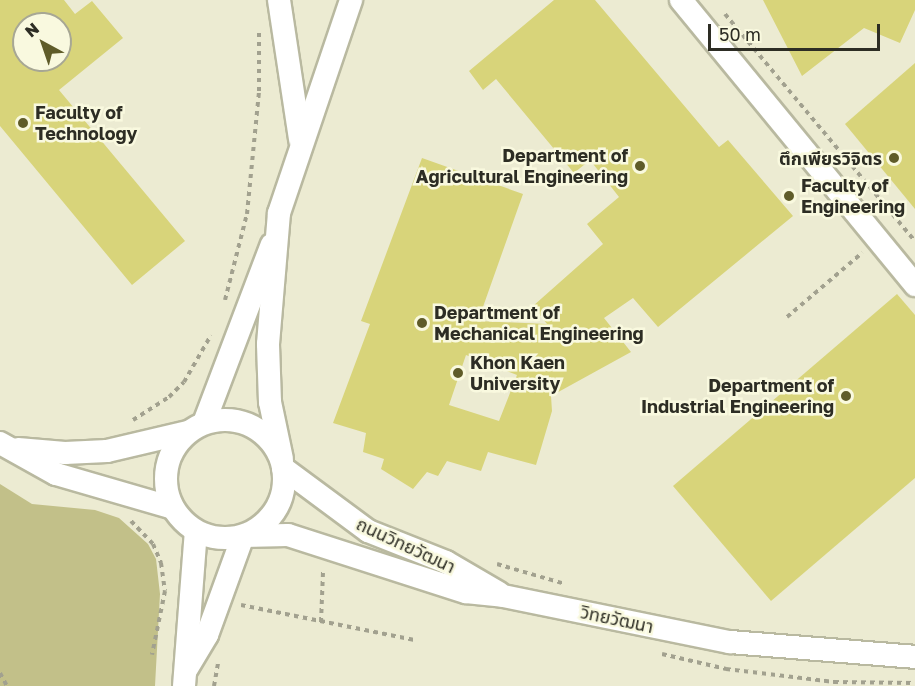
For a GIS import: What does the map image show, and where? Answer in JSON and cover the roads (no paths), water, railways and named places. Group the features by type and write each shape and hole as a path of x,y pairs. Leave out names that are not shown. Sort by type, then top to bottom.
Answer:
{"street":[{"path":"279,0 300,143"},
{"path":"351,0 300,143 277,234 196,428 168,460 166,493 173,508 196,531 227,539 243,536 288,535 466,592 503,596"},
{"path":"681,0 876,241 915,285"},
{"path":"185,678 207,635 243,536 271,516 284,485 283,464 270,402 269,367 277,234"},
{"path":"4,446 65,453 106,452 236,420 251,425 274,445 283,464"},
{"path":"4,446 57,474 173,508"},
{"name":"ถนนวิทยวัฒนา","path":"283,464 369,531 446,562 503,596"},
{"path":"185,678 196,531"},
{"name":"วิทยวัฒนา","path":"503,596 730,642 915,657"}],"place":[{"name":"Faculty of Technology","path":"23,123"},
{"name":"ตึกเพียรวิจิตร","path":"894,158"},
{"name":"Department of Agricultural Engineering","path":"640,166"},
{"name":"Faculty of Engineering","path":"789,196"},
{"name":"Department of Mechanical Engineering","path":"422,323"},
{"name":"Khon Kaen University","path":"458,373"},
{"name":"Department of Industrial Engineering","path":"846,396"}]}
